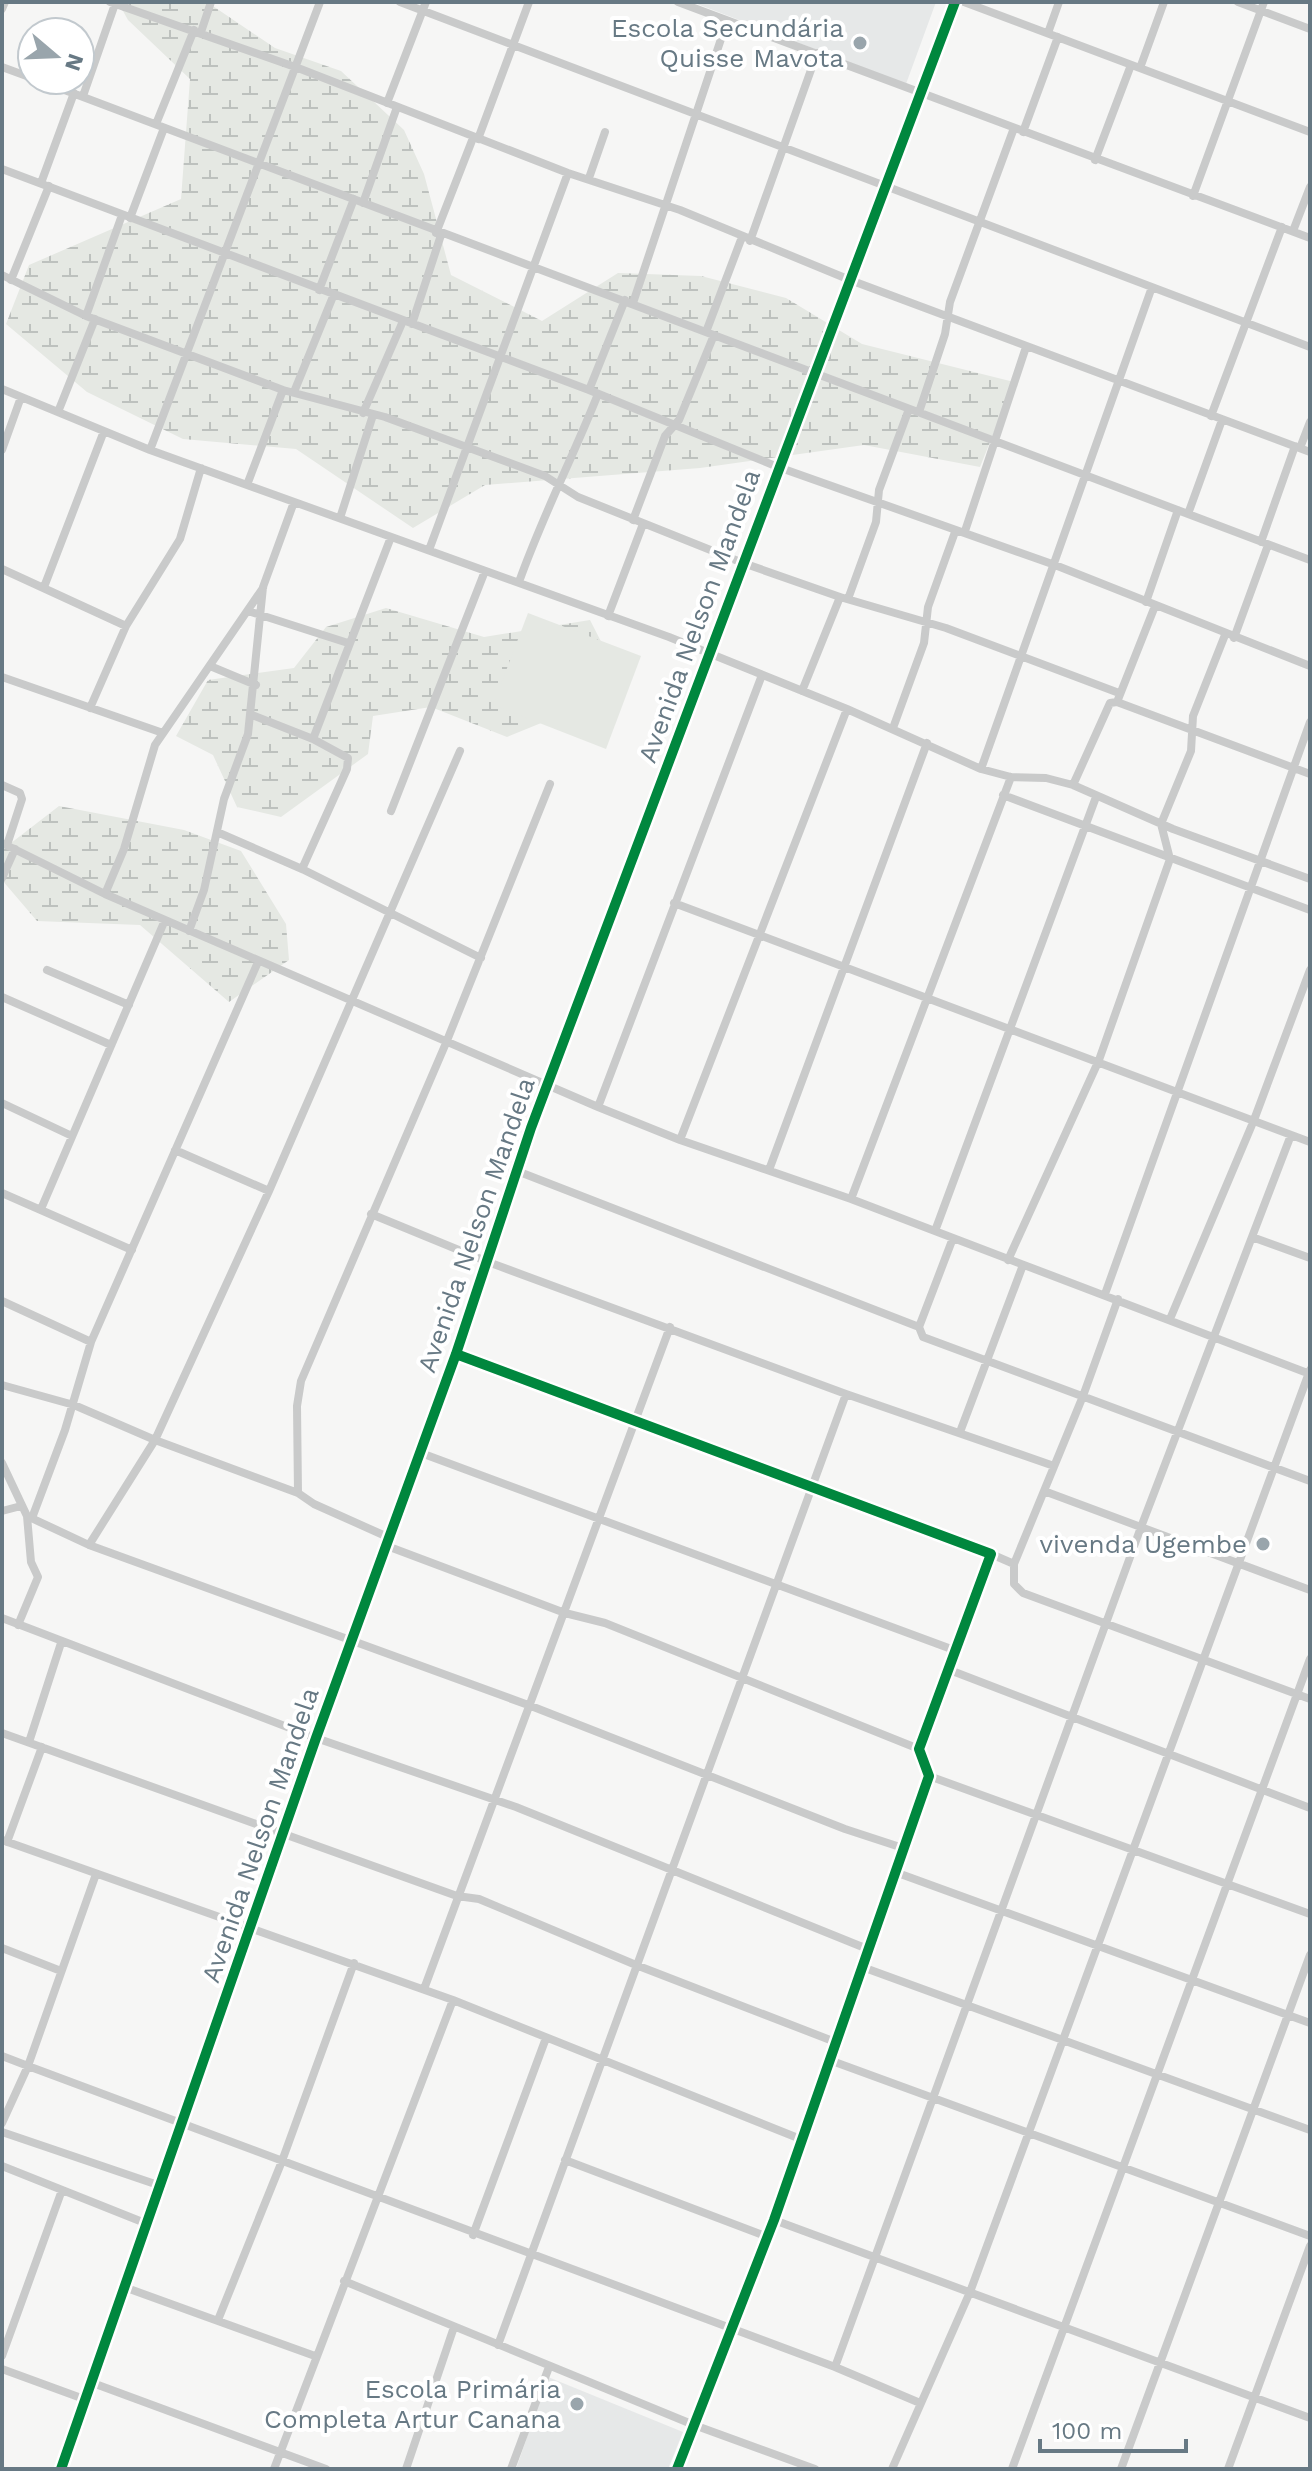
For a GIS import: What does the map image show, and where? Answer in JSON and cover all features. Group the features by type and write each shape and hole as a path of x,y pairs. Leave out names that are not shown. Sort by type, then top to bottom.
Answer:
{"street":[{"path":"2,9 5,2"},
{"path":"58,412 126,216 211,2"},
{"path":"150,450 298,68 320,2"},
{"path":"400,2 424,6 694,114 1310,347"},
{"path":"412,324 439,234 529,2"},
{"path":"678,2 1310,238"},
{"name":"Avenida Nelson Mandela","path":"61,2469 316,1738 456,1354 547,1086 955,2"},
{"path":"964,2 1310,132"},
{"path":"1048,33 1059,2"},
{"path":"1095,160 1164,2"},
{"path":"1238,2 1263,6 1310,29"},
{"path":"96,46 112,3 198,31 1310,452"},
{"path":"319,290 359,201 424,6"},
{"path":"1193,196 1263,6"},
{"path":"519,582 662,222 664,205 727,21"},
{"path":"802,691 876,522 877,503 945,334 980,221 1058,37"},
{"path":"633,520 665,436 675,425 817,53"},
{"path":"77,96 45,185 5,278 91,317 283,390 466,445 559,484 578,497 743,563 844,598 926,621 1023,656 1193,731 1310,774"},
{"path":"83,96 439,234 629,302 1310,560"},
{"path":"589,178 605,132"},
{"path":"2,169 594,392 778,467 1055,565 1225,635 1310,666"},
{"path":"429,550 568,173"},
{"path":"1293,231 1310,187"},
{"path":"1211,416 1282,227"},
{"path":"981,769 1088,476 1152,287"},
{"path":"294,392 334,294"},
{"path":"363,413 403,321"},
{"path":"893,728 924,643 926,621 995,440 1026,347"},
{"path":"2,389 150,450 709,653 893,728 981,769 1011,777 1046,778 1073,785 1161,824 1310,879"},
{"path":"247,485 283,390"},
{"path":"2,450 21,397"},
{"path":"340,518 373,415"},
{"path":"1188,514 1222,420"},
{"path":"1234,638 1298,447 1310,422"},
{"path":"44,587 104,431"},
{"path":"90,708 126,626 176,548 201,468"},
{"path":"105,894 124,849 147,764 163,733 263,587 294,502"},
{"path":"1073,785 1110,703 1118,698 1178,510"},
{"path":"608,616 643,524"},
{"path":"313,739 391,537"},
{"path":"2,569 126,626"},
{"path":"391,811 485,571"},
{"path":"189,931 204,890 217,832 252,715 263,587"},
{"path":"248,611 263,613 348,643"},
{"path":"1008,1260 1099,1060 1170,859 1161,824 1191,751 1193,716 1225,635"},
{"path":"210,666 256,685"},
{"path":"598,1107 762,675"},
{"path":"2,677 163,733"},
{"path":"680,1140 847,709"},
{"path":"252,715 344,754 349,763 302,869"},
{"path":"1105,1294 1310,722"},
{"path":"769,1170 927,743"},
{"path":"89,1545 155,1440 269,1191 460,751"},
{"path":"851,1199 1011,777"},
{"path":"298,1493 297,1406 301,1381 446,1043 550,784"},
{"path":"2,785 20,793 22,799 2,878"},
{"path":"1003,795 1310,910"},
{"path":"935,1231 1096,797"},
{"path":"217,832 302,869 481,958"},
{"path":"8,846 105,894 258,962 598,1107 1309,1372 970,2292 892,2469"},
{"path":"674,903 1099,1060 1310,1142"},
{"path":"41,1209 165,920"},
{"path":"18,1625 38,1577 31,1562 29,1517 74,1405 76,1382 258,962"},
{"path":"47,970 129,1005"},
{"path":"1170,1319 1254,1120 1310,970"},
{"path":"1300,996 1310,999"},
{"path":"2,997 111,1045"},
{"path":"2,1103 72,1136"},
{"path":"835,2367 1176,1431 1291,1135"},
{"path":"175,1150 269,1191"},
{"path":"517,1171 919,1327 926,1339 1310,1481"},
{"path":"2,1193 132,1250"},
{"path":"371,1214 488,1262 846,1394 1054,1466"},
{"path":"1252,1237 1310,1258"},
{"path":"919,1327 953,1238"},
{"path":"960,1432 1023,1265"},
{"path":"1118,1299 1083,1396 1014,1564 1014,1584 1023,1593 1310,1699"},
{"path":"2,1301 91,1342"},
{"path":"424,1989 670,1327"},
{"path":"456,1354 1014,1564"},
{"path":"2,1385 74,1405 155,1440 298,1493 388,1542 565,1613 605,1623 919,1749"},
{"path":"498,2345 846,1394"},
{"path":"421,1453 954,1650"},
{"path":"2,1463 29,1517 89,1545 531,1706 903,1848"},
{"path":"1044,1491 1310,1590"},
{"path":"2,1511 21,1506"},
{"path":"677,2469 768,2237 865,1968 929,1776 919,1749 991,1554"},
{"path":"2,1618 316,1738 495,1800 870,1950"},
{"path":"29,1742 61,1643"},
{"path":"1012,2469 1310,1659"},
{"path":"947,1669 1310,1808"},
{"path":"2,1733 457,1896 494,1905 636,1965 838,2043"},
{"path":"42,1747 5,1841 424,1989 803,2140"},
{"path":"929,1776 1310,1914"},
{"path":"895,1872 1002,1908 1310,2023"},
{"path":"2,2123 28,2066 96,1874"},
{"path":"2,1948 61,1971"},
{"path":"1121,2469 1310,1955"},
{"path":"218,2320 282,2161 354,1963"},
{"path":"865,1968 1310,2130"},
{"path":"274,2469 453,2000"},
{"path":"473,2235 546,2038"},
{"path":"2,2056 473,2235 835,2367 920,2403"},
{"path":"832,2061 1310,2236"},
{"path":"2,2132 158,2185"},
{"path":"565,2160 768,2237"},
{"path":"2,2166 145,2223"},
{"path":"2,2356 62,2190"},
{"path":"774,2220 1310,2418"},
{"path":"1228,2469 1310,2246"},
{"path":"344,2281 694,2425 815,2469"},
{"path":"124,2287 315,2356"},
{"path":"406,2469 454,2327"},
{"path":"511,2469 549,2367"},
{"path":"2,2369 84,2399"},
{"path":"90,2382 326,2469"}],"shaded area":[{"name":"Escola Secundária Quisse Mavota","path":"692,2 936,2 906,84"},
{"name":"Escola Primária Completa Artur Canana","path":"548,2377 683,2432 668,2469 516,2469"}],"green space":[{"path":"118,2 207,2 275,48 341,71 404,130 424,174 451,275 542,321 618,273 701,276 786,298 862,344 1014,382 980,467 864,445 700,468 485,485 413,528 296,449 183,439 87,392 6,324 29,265 181,199 190,79 128,20"},
{"path":"386,608 484,637 590,620 613,665 610,695 507,737 431,707 373,716 368,754 281,817 237,807 213,755 176,736 208,680 294,668 326,627"},
{"path":"528,613 641,656 606,749 493,705"},
{"path":"59,806 184,830 241,851 286,924 289,960 229,1002 140,925 37,921 2,880 2,850"}],"cycle path":[{"path":"61,2469 316,1738 456,1354 531,1128 955,2"},
{"path":"456,1354 991,1554 919,1749 929,1776 774,2220 677,2469"}],"place":[{"name":"Escola Secundária Quisse Mavota","path":"860,43"},
{"name":"vivenda Ugembe","path":"1263,1544"},
{"name":"Escola Primária Completa Artur Canana","path":"577,2404"}]}
